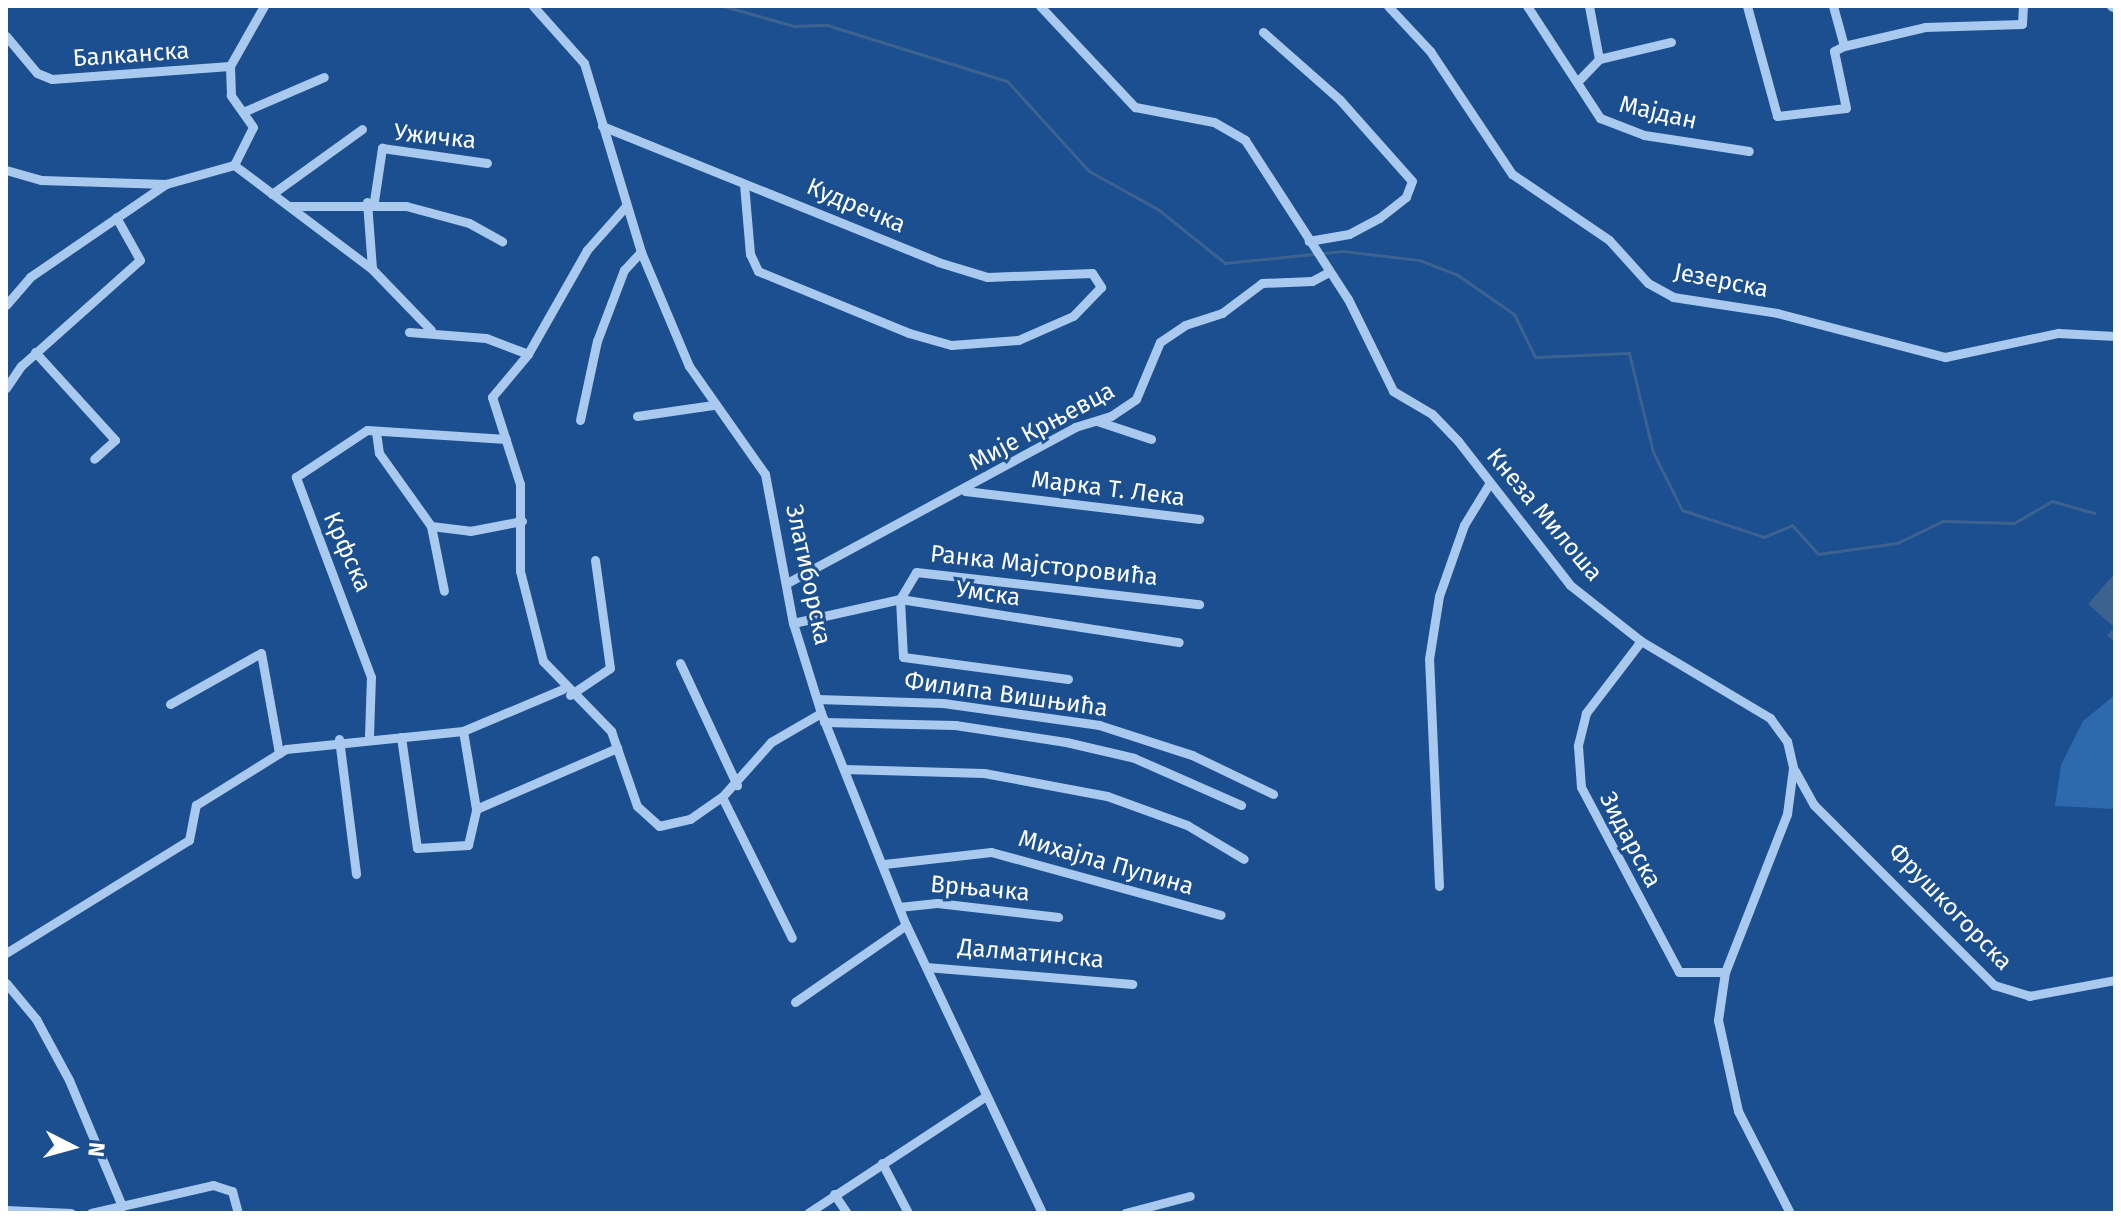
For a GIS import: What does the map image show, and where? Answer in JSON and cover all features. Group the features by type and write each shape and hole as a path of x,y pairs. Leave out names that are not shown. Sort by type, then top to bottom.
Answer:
{"street":[{"path":"6,170 41,180 166,184 234,165 253,127 231,95 230,66 264,6"},
{"name":"Златиборска","path":"533,6 584,63 641,252 713,405 765,474 793,623 823,718 906,925 1042,1213"},
{"name":"Кнеза Милоша","path":"1040,6 1135,107 1214,122 1245,140 1329,272 1382,379 1432,414 1570,585 1641,641 1770,718 1787,741 1793,768"},
{"name":"Језерска","path":"1388,6 1430,51 1512,174 1609,240 1648,283 1673,297 1777,313 1945,357 2058,333 2115,336"},
{"name":"Мајдан","path":"1527,6 1579,80 1600,118 1617,127 1748,151"},
{"path":"1589,6 1599,59"},
{"path":"1747,6 1777,116 1846,108 1834,51 1844,46 1925,27 2022,24 2023,6"},
{"path":"1833,6 1844,46"},
{"path":"1263,32 1340,100 1412,181 1406,197 1379,218 1349,234 1312,246"},
{"name":"Балканска","path":"6,36 37,73 52,79 230,66"},
{"path":"1579,80 1599,59 1671,42"},
{"path":"243,112 324,77"},
{"name":"Кудречка","path":"602,126 987,277 1092,273 1101,280 1073,316 1043,332 951,345 752,263 744,184"},
{"path":"272,194 362,129"},
{"name":"Ужичка","path":"371,202 382,148 487,163"},
{"path":"234,165 372,269 431,330"},
{"path":"6,305 30,277 166,184"},
{"path":"291,206 371,202 440,213 502,241"},
{"path":"371,202 372,269"},
{"path":"626,206 587,250 528,354 493,389 520,484 523,597 543,661 567,692 611,731 637,806 659,826 690,819 737,785 771,742 823,718 955,725 1066,742 1134,758 1241,805"},
{"path":"6,388 35,352 140,260 116,217"},
{"path":"580,420 597,341 624,270 641,252"},
{"name":"Мије Крњевца","path":"787,583 1136,399 1160,342 1185,325 1222,313 1262,283 1312,281 1329,272"},
{"path":"409,332 431,330 486,338 528,354"},
{"path":"35,352 115,440 94,459"},
{"path":"637,416 713,405"},
{"path":"1097,421 1151,439"},
{"name":"Крфска","path":"369,736 371,677 295,481 367,430 376,432"},
{"path":"444,591 431,526 379,453 376,432 506,439"},
{"path":"1439,886 1429,659 1439,596 1464,525 1489,484"},
{"name":"Марка Т. Лека","path":"965,491 1199,519"},
{"path":"431,526 470,531 522,521"},
{"path":"6,953 189,840 196,805 279,753 339,739 463,731 567,692 610,668 595,560"},
{"name":"Ранка Мајсторовића","path":"900,599 916,572 1199,604"},
{"path":"900,599 903,657 1068,679"},
{"name":"Умска","path":"793,623 900,599 1179,642"},
{"name":"Зидарска","path":"1641,641 1586,713 1578,746 1581,787 1679,972 1725,972"},
{"path":"170,704 261,653 279,753"},
{"path":"680,663 737,785"},
{"name":"Филипа Вишњића","path":"817,699 943,703 1099,725 1192,755 1273,794"},
{"path":"401,737 414,846 465,847 476,809 463,731"},
{"path":"339,739 356,874"},
{"path":"476,809 617,748"},
{"path":"1790,1213 1724,1068 1718,1020 1725,972 1775,852 1793,768"},
{"name":"Фрушкогорска","path":"1793,768 1814,805 1994,985 2029,996 2115,980"},
{"path":"844,769 984,773 1107,796 1187,825 1244,859"},
{"path":"722,797 792,938"},
{"name":"Михајла Пупина","path":"884,864 991,852 1221,915"},
{"name":"Врњачка","path":"899,907 937,903 1058,917"},
{"path":"795,1002 906,925"},
{"name":"Далматинска","path":"926,967 1132,984"},
{"path":"6,983 36,1019 69,1080 122,1206"},
{"path":"808,1213 986,1096"},
{"path":"882,1163 908,1213"},
{"path":"91,1213 213,1185 232,1191 238,1213"},
{"path":"834,1194 847,1213"},
{"path":"1125,1213 1190,1196"},
{"path":"6,1210 71,1213"}],"shaded area":[{"path":"2115,573 2115,641 2107,636 2114,627 2088,604"},
{"path":"2115,695 2115,809 2055,806 2061,765 2083,721"}],"waterway":[{"path":"723,6 794,26 827,25 1007,81 1089,171 1159,210 1225,263 1343,251 1419,260 1456,274 1514,314 1535,357 1629,353 1653,452 1682,510 1764,537 1792,525 1818,554 1897,543 1943,521 2014,523 2052,501 2094,513"}]}
